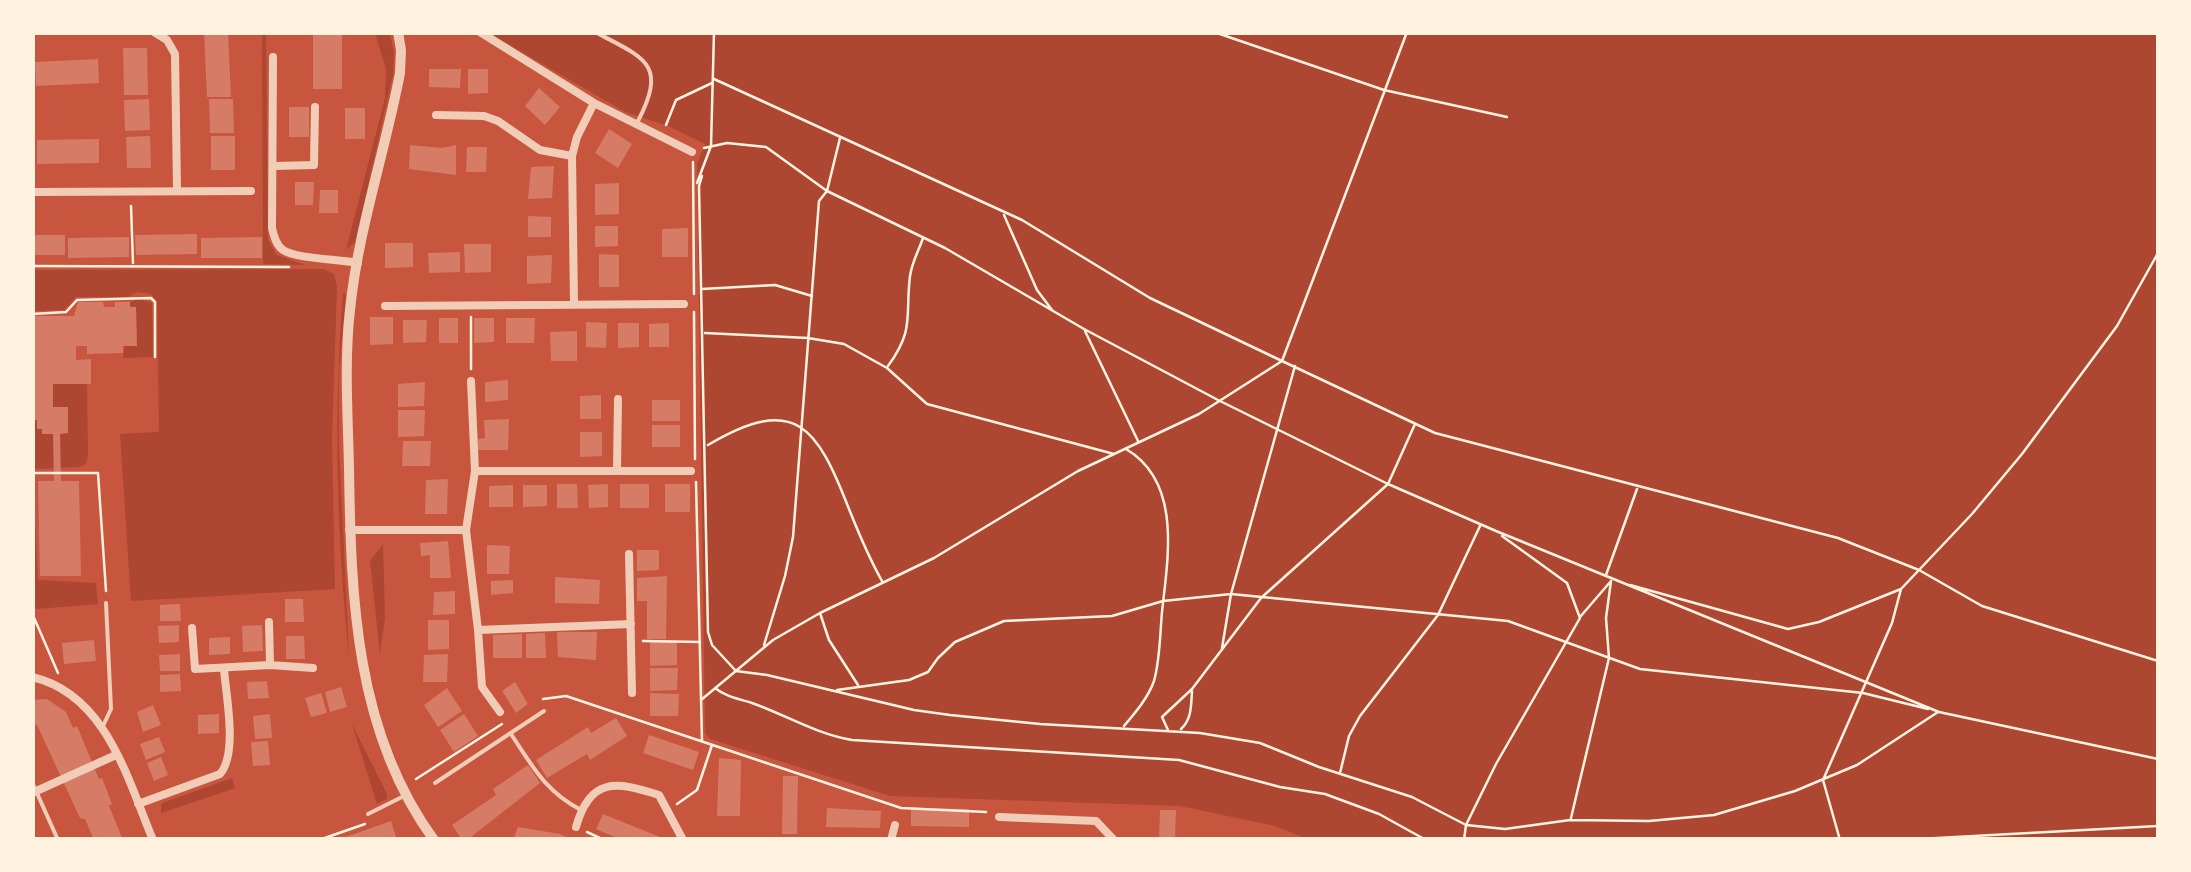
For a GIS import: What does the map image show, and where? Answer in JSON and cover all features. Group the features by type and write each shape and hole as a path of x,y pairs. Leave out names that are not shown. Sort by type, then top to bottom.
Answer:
{"street":[{"path":"154,32 170,36 176,54 177,189"},
{"path":"480,32 594,103 692,152"},
{"path":"401,33 400,72 350,309 346,368 351,585 370,697 386,754 434,840"},
{"path":"272,58 272,228 276,242 294,254 358,262"},
{"path":"574,304 572,156 577,136 594,103"},
{"path":"274,166 314,166 315,107"},
{"path":"436,116 484,116 540,150 572,156"},
{"path":"32,192 251,191"},
{"path":"385,306 684,304"},
{"path":"471,381 475,471 466,530 482,686 500,712"},
{"path":"617,470 618,399"},
{"path":"475,471 691,471"},
{"path":"349,530 466,530"},
{"path":"629,554 632,693"},
{"path":"269,622 270,665"},
{"path":"478,630 631,624"},
{"path":"192,628 195,669 270,665 312,668"},
{"path":"138,804 224,770 230,746 224,669"},
{"path":"32,677 65,688 102,726 154,840"},
{"path":"34,789 116,755"},
{"path":"576,827 592,792 622,782 659,794 683,840"},
{"path":"999,817 1096,821 1114,840"},
{"path":"891,840 895,825"}],"lane":[{"path":"595,32 646,62 650,69 653,86 636,125"},
{"path":"102,726 111,709 106,603"},
{"path":"435,784 544,711"},
{"path":"510,733 556,797 581,810"},
{"path":"34,789 58,840"},
{"path":"368,814 404,792"}],"path":[{"path":"714,32 711,146 699,186 708,632 712,644 736,672 950,715 1178,732 1260,743 1412,796 1466,825 1505,829 1570,820 1649,822 1714,816 1857,765 1918,722 1939,712"},
{"path":"1214,32 1384,90 1507,116"},
{"path":"700,701 764,646 820,613 934,558 1078,472 1200,414 1282,361 1406,32"},
{"path":"714,80 1002,211 1150,298 1435,433 1838,538 1919,570 1982,606 2158,661"},
{"path":"661,138 676,100 714,80"},
{"path":"764,646 785,576 792,536 819,202 827,191 840,137"},
{"path":"711,146 750,143 766,147 827,191 924,238 1084,330 1218,400 1388,484 1496,532 1939,712"},
{"path":"692,152 702,740"},
{"path":"695,185 702,176"},
{"path":"130,190 133,264"},
{"path":"1002,211 1037,290 1053,311"},
{"path":"887,368 901,348 909,324 910,277 924,238"},
{"path":"1612,580 1788,629 1819,622 1901,589 1972,514 2034,438 2117,326 2158,254"},
{"path":"32,266 289,267"},
{"path":"700,290 776,285 812,296"},
{"path":"32,314 66,312 77,300 151,298 155,302 156,357"},
{"path":"471,306 471,381"},
{"path":"1084,330 1139,442"},
{"path":"703,333 808,338 844,344 887,368 927,404 945,412 1114,454"},
{"path":"1222,650 1231,594 1295,365"},
{"path":"705,447 760,421 786,420 811,433 832,465 864,548 883,582"},
{"path":"1169,732 1162,718 1192,689 1261,598 1388,484 1416,423"},
{"path":"1124,728 1154,681 1169,546 1166,506 1156,480 1138,456 1126,449"},
{"path":"32,474 98,472 106,603"},
{"path":"1605,576 1638,486"},
{"path":"1340,773 1349,736 1360,716 1438,615 1481,525"},
{"path":"1496,532 1567,583 1580,618"},
{"path":"1464,840 1466,825 1496,764 1580,618 1612,580"},
{"path":"1570,820 1609,658 1606,618 1612,580"},
{"path":"1840,840 1823,780 1892,623 1901,589"},
{"path":"835,690 908,680 928,672 955,642 1004,621 1112,616 1163,601 1231,594 1508,621 1656,671 1863,693 2158,759"},
{"path":"32,613 65,688"},
{"path":"820,613 829,640 859,687"},
{"path":"632,641 700,642"},
{"path":"714,687 723,695 840,738 1179,760 1280,787 1325,794 1379,814 1426,840"},
{"path":"1178,732 1187,724 1192,689"},
{"path":"534,705 548,697 566,696 901,808 969,809 1011,817"},
{"path":"404,792 506,722"},
{"path":"668,811 697,790 712,744"},
{"path":"1900,840 2158,826"},
{"path":"576,827 604,840"},
{"path":"1200,840 1216,840"}],"shaded area":[{"path":"262,33 266,33 268,240 277,255 305,265 263,264"},
{"path":"375,33 390,33 393,75 355,242 346,250 385,98 386,69"},
{"path":"489,33 2158,33 2158,839 1307,839 1275,826 1180,806 890,796 710,739 705,733 697,164 705,144 625,112"},
{"path":"324,269 334,274 337,287 332,438 335,589 131,601 120,434 159,432 157,302 151,294 137,292 128,297 76,297 64,310 33,311 33,270"},
{"path":"343,293 346,294 339,372 339,445 349,657 338,475 338,384"},
{"path":"138,299 152,303 153,357 123,358 130,302"},
{"path":"53,384 87,384 88,456 86,464 79,467 34,469 32,420 37,420 42,434 68,433 68,407 53,407"},
{"path":"33,481 38,580 96,583 98,604 36,609 32,600"},
{"path":"383,544 385,617 380,654 370,561"},
{"path":"352,724 387,794 387,799 377,804"},
{"path":"232,778 235,788 161,813 161,804 165,802"}],"building":[{"path":"204,32 228,32 231,97 207,97"},
{"path":"313,32 342,32 342,89 313,89"},
{"path":"123,48 147,48 148,95 124,95"},
{"path":"98,59 99,83 36,86 35,62"},
{"path":"429,69 461,69 460,88 429,87"},
{"path":"468,69 488,69 488,93 468,94"},
{"path":"539,88 560,107 545,125 525,106"},
{"path":"149,99 150,130 125,131 124,100"},
{"path":"209,99 233,99 234,133 210,133"},
{"path":"289,107 309,107 309,137 289,137"},
{"path":"345,108 365,108 365,139 345,139"},
{"path":"609,129 632,144 618,168 595,153"},
{"path":"150,136 151,168 127,168 126,137"},
{"path":"211,136 235,136 235,170 211,170"},
{"path":"99,139 99,163 37,164 37,140"},
{"path":"410,145 456,145 456,175 409,169"},
{"path":"467,147 487,147 486,172 466,172"},
{"path":"554,166 552,198 528,199 531,167"},
{"path":"295,182 314,182 313,205 295,205"},
{"path":"619,183 619,214 595,215 595,184"},
{"path":"320,190 338,190 338,213 319,213"},
{"path":"528,216 551,217 551,237 528,237"},
{"path":"595,226 618,226 618,246 595,247"},
{"path":"688,228 688,257 662,257 662,229"},
{"path":"197,234 197,254 136,255 135,235"},
{"path":"32,235 65,235 65,255 32,255"},
{"path":"129,237 129,257 68,258 68,238"},
{"path":"262,237 262,258 201,258 201,238"},
{"path":"385,243 413,243 413,267 385,268"},
{"path":"464,244 491,244 491,272 465,273"},
{"path":"460,252 460,272 429,273 428,253"},
{"path":"599,254 619,255 619,287 599,287"},
{"path":"552,255 551,283 527,284 527,256"},
{"path":"78,302 103,302 104,307 115,307 115,302 130,302 130,307 136,307 137,346 123,346 123,353 87,354 87,346 76,346 76,360 91,359 91,384 53,384 53,407 68,407 68,433 60,434 61,481 79,481 81,576 40,576 38,481 54,481 53,434 42,434 42,429 37,429 37,420 32,420 32,316 74,316"},
{"path":"370,317 393,317 393,344 370,345"},
{"path":"439,318 458,318 458,343 439,343"},
{"path":"474,318 494,318 494,342 474,343"},
{"path":"506,318 535,318 534,343 506,343"},
{"path":"403,320 427,320 426,342 403,343"},
{"path":"586,322 607,323 606,348 586,347"},
{"path":"618,323 639,323 639,347 618,348"},
{"path":"669,323 669,347 649,347 649,324"},
{"path":"577,331 577,361 551,361 550,332"},
{"path":"508,380 508,400 485,402 485,382"},
{"path":"425,382 424,406 398,407 398,384"},
{"path":"601,395 601,419 580,419 580,396"},
{"path":"652,400 680,400 680,421 652,421"},
{"path":"398,410 425,410 424,436 398,437"},
{"path":"509,419 508,450 478,450 478,439 485,438 484,420"},
{"path":"652,425 680,425 680,447 652,447"},
{"path":"580,432 602,432 602,456 580,457"},
{"path":"403,441 431,441 430,466 402,466"},
{"path":"448,479 447,514 425,514 426,480"},
{"path":"557,484 577,484 578,508 557,508"},
{"path":"608,484 608,507 589,508 588,485"},
{"path":"620,484 649,484 649,508 620,508"},
{"path":"665,484 690,484 690,512 665,512"},
{"path":"513,485 513,507 489,507 489,486"},
{"path":"523,485 547,485 547,506 523,507"},
{"path":"448,541 451,578 430,578 430,555 421,556 420,543"},
{"path":"487,545 510,546 509,574 487,574"},
{"path":"637,550 659,550 659,570 637,571"},
{"path":"667,576 666,639 647,639 647,601 637,601 637,578"},
{"path":"555,577 600,580 599,604 555,603"},
{"path":"513,580 513,593 491,595 491,581"},
{"path":"455,591 455,614 433,615 434,592"},
{"path":"285,599 303,599 304,622 285,622"},
{"path":"180,604 181,621 160,621 160,605"},
{"path":"428,620 449,620 449,649 428,650"},
{"path":"179,625 179,642 159,643 158,626"},
{"path":"262,625 263,651 243,652 242,626"},
{"path":"557,632 597,632 596,660 558,657"},
{"path":"545,633 546,658 526,658 526,634"},
{"path":"522,634 522,658 493,658 493,635"},
{"path":"286,636 304,636 305,659 286,659"},
{"path":"230,637 230,654 209,655 209,638"},
{"path":"94,640 96,661 64,664 62,643"},
{"path":"650,642 677,642 677,665 650,666"},
{"path":"180,654 180,671 160,671 159,655"},
{"path":"448,654 447,682 423,682 424,655"},
{"path":"650,668 678,668 677,690 650,691"},
{"path":"180,674 181,691 160,692 160,675"},
{"path":"267,681 269,698 248,699 247,682"},
{"path":"515,682 528,704 516,713 502,691"},
{"path":"341,687 347,707 330,712 325,692"},
{"path":"447,688 462,711 438,727 424,705"},
{"path":"321,693 327,713 311,717 305,698"},
{"path":"650,693 679,694 678,716 650,716"},
{"path":"47,699 66,712 73,728 77,726 99,779 102,778 123,840 94,840 85,819 80,818 37,725 32,725 32,700"},
{"path":"153,705 161,725 143,732 137,712"},
{"path":"219,714 219,733 198,734 198,715"},
{"path":"270,714 272,738 255,739 253,716"},
{"path":"464,714 478,736 454,752 440,730"},
{"path":"616,718 627,736 590,760 587,754 547,778 536,760 588,727 591,733"},
{"path":"649,735 699,752 693,770 643,753"},
{"path":"159,737 165,752 146,760 140,744"},
{"path":"268,741 270,765 253,766 251,742"},
{"path":"161,757 168,775 154,781 147,763"},
{"path":"719,758 741,760 740,816 717,816"},
{"path":"528,765 540,783 462,840 452,825 496,795 493,789"},
{"path":"783,776 798,776 797,834 782,834"},
{"path":"827,808 881,811 880,828 826,827"},
{"path":"911,808 969,809 969,827 911,826"},
{"path":"1160,810 1176,810 1175,840 1159,840"},
{"path":"603,814 665,840 622,840 596,829"},
{"path":"391,821 397,840 340,840 340,839"},
{"path":"518,827 560,834 572,840 513,840"}]}
